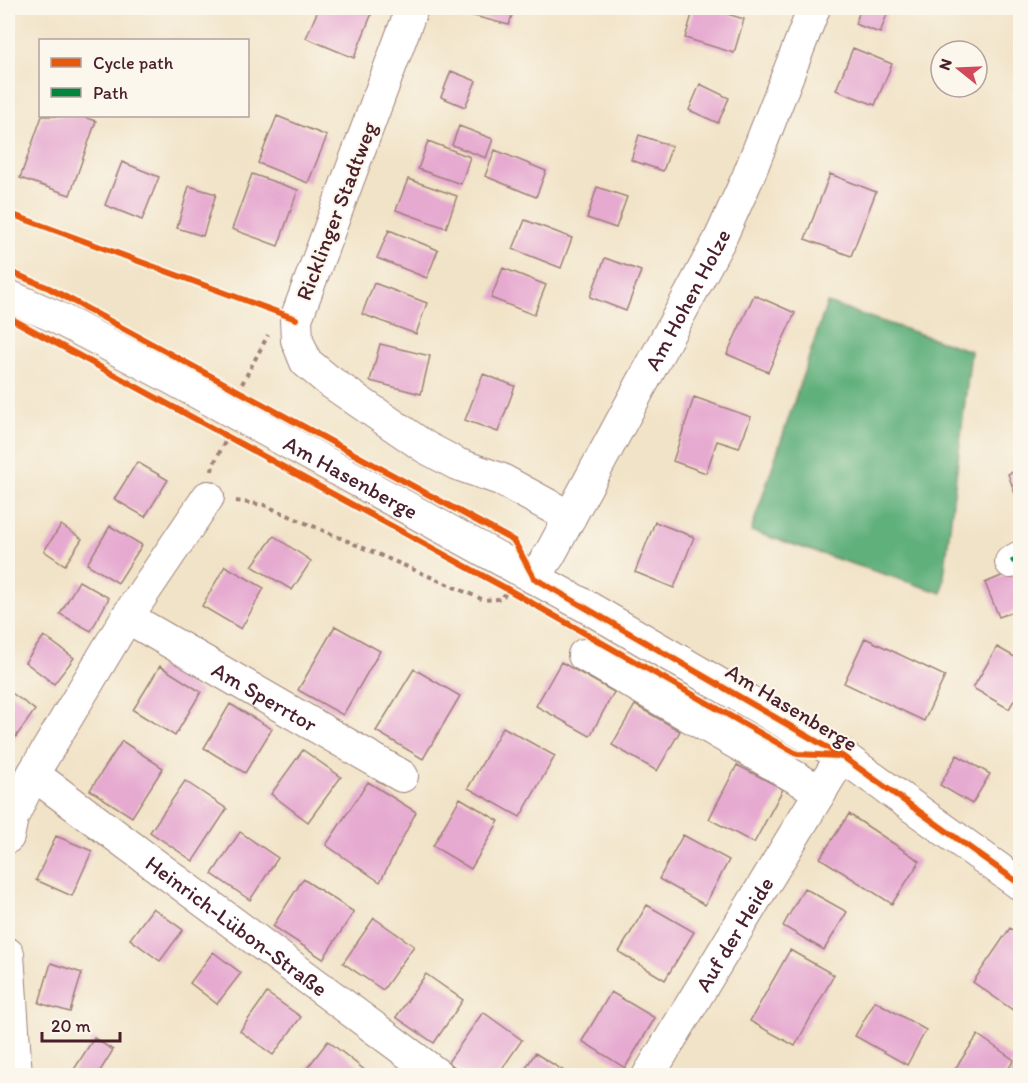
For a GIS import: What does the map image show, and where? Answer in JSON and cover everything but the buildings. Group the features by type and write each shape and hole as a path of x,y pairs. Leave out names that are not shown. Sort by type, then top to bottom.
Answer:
{"street":[{"name":"Ricklinger Stadtweg","path":"412,8 296,319 297,340 306,362 329,381 425,447 457,464 500,479 570,517"},
{"name":"Am Hohen Holze","path":"522,584 550,554 720,239 748,177 814,8"},
{"name":"Am Hasenberge","path":"8,296 54,316 166,375 522,584 842,756 1018,876"},
{"path":"8,837 12,818 33,774 127,616 208,497"},
{"name":"Am Sperrtor","path":"127,616 402,776"},
{"path":"584,655 821,792"},
{"name":"Auf der Heide","path":"648,1076 842,756"},
{"name":"Heinrich-Lübon-Straße","path":"33,774 439,1076"},
{"path":"8,954 16,1076"}],"path":[{"path":"245,376 268,335"},
{"path":"213,465 225,445"},
{"path":"208,497 264,505 484,600 501,599 522,584"}],"green space":[{"path":"827,303 971,351 942,593 751,531"}],"marked path":[{"path":"1011,562 1020,557"}],"cycle path":[{"path":"8,213 296,319"},
{"path":"8,271 49,288 514,541 534,578 842,756 1020,884"},
{"path":"8,317 509,590 797,754 839,756"}]}
